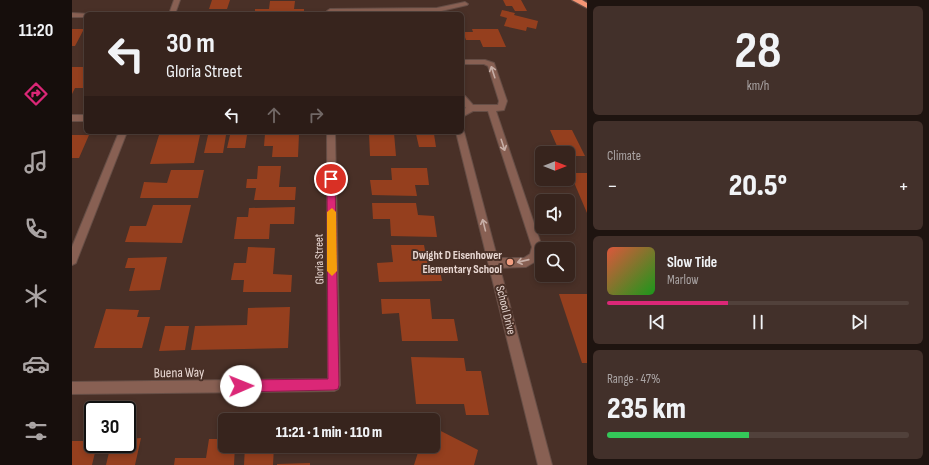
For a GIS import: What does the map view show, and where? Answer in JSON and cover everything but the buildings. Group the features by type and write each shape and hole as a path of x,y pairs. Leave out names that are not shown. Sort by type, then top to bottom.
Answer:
{"highway":[{"path":"576,0 587,6"}],"street":[{"path":"173,12 177,0"},
{"path":"330,10 437,10 465,4"},
{"path":"72,15 84,15"},
{"path":"464,62 485,62 491,66 503,101 501,108 471,108 464,113"},
{"path":"464,100 471,108"},
{"path":"491,108 537,247 534,257 526,262 494,263"},
{"path":"72,118 84,118"},
{"path":"72,260 122,134"},
{"name":"Gloria Street","path":"331,134 334,385"},
{"name":"School Drive","path":"461,134 545,465"},
{"name":"Buena Way","path":"72,388 334,385"}],"slow traffic":[{"path":"332,212 332,271"}],"place":[{"name":"Dwight D Eisenhower Elementary School","path":"510,262"}],"route":[{"path":"241,386 334,385 331,179"}]}
